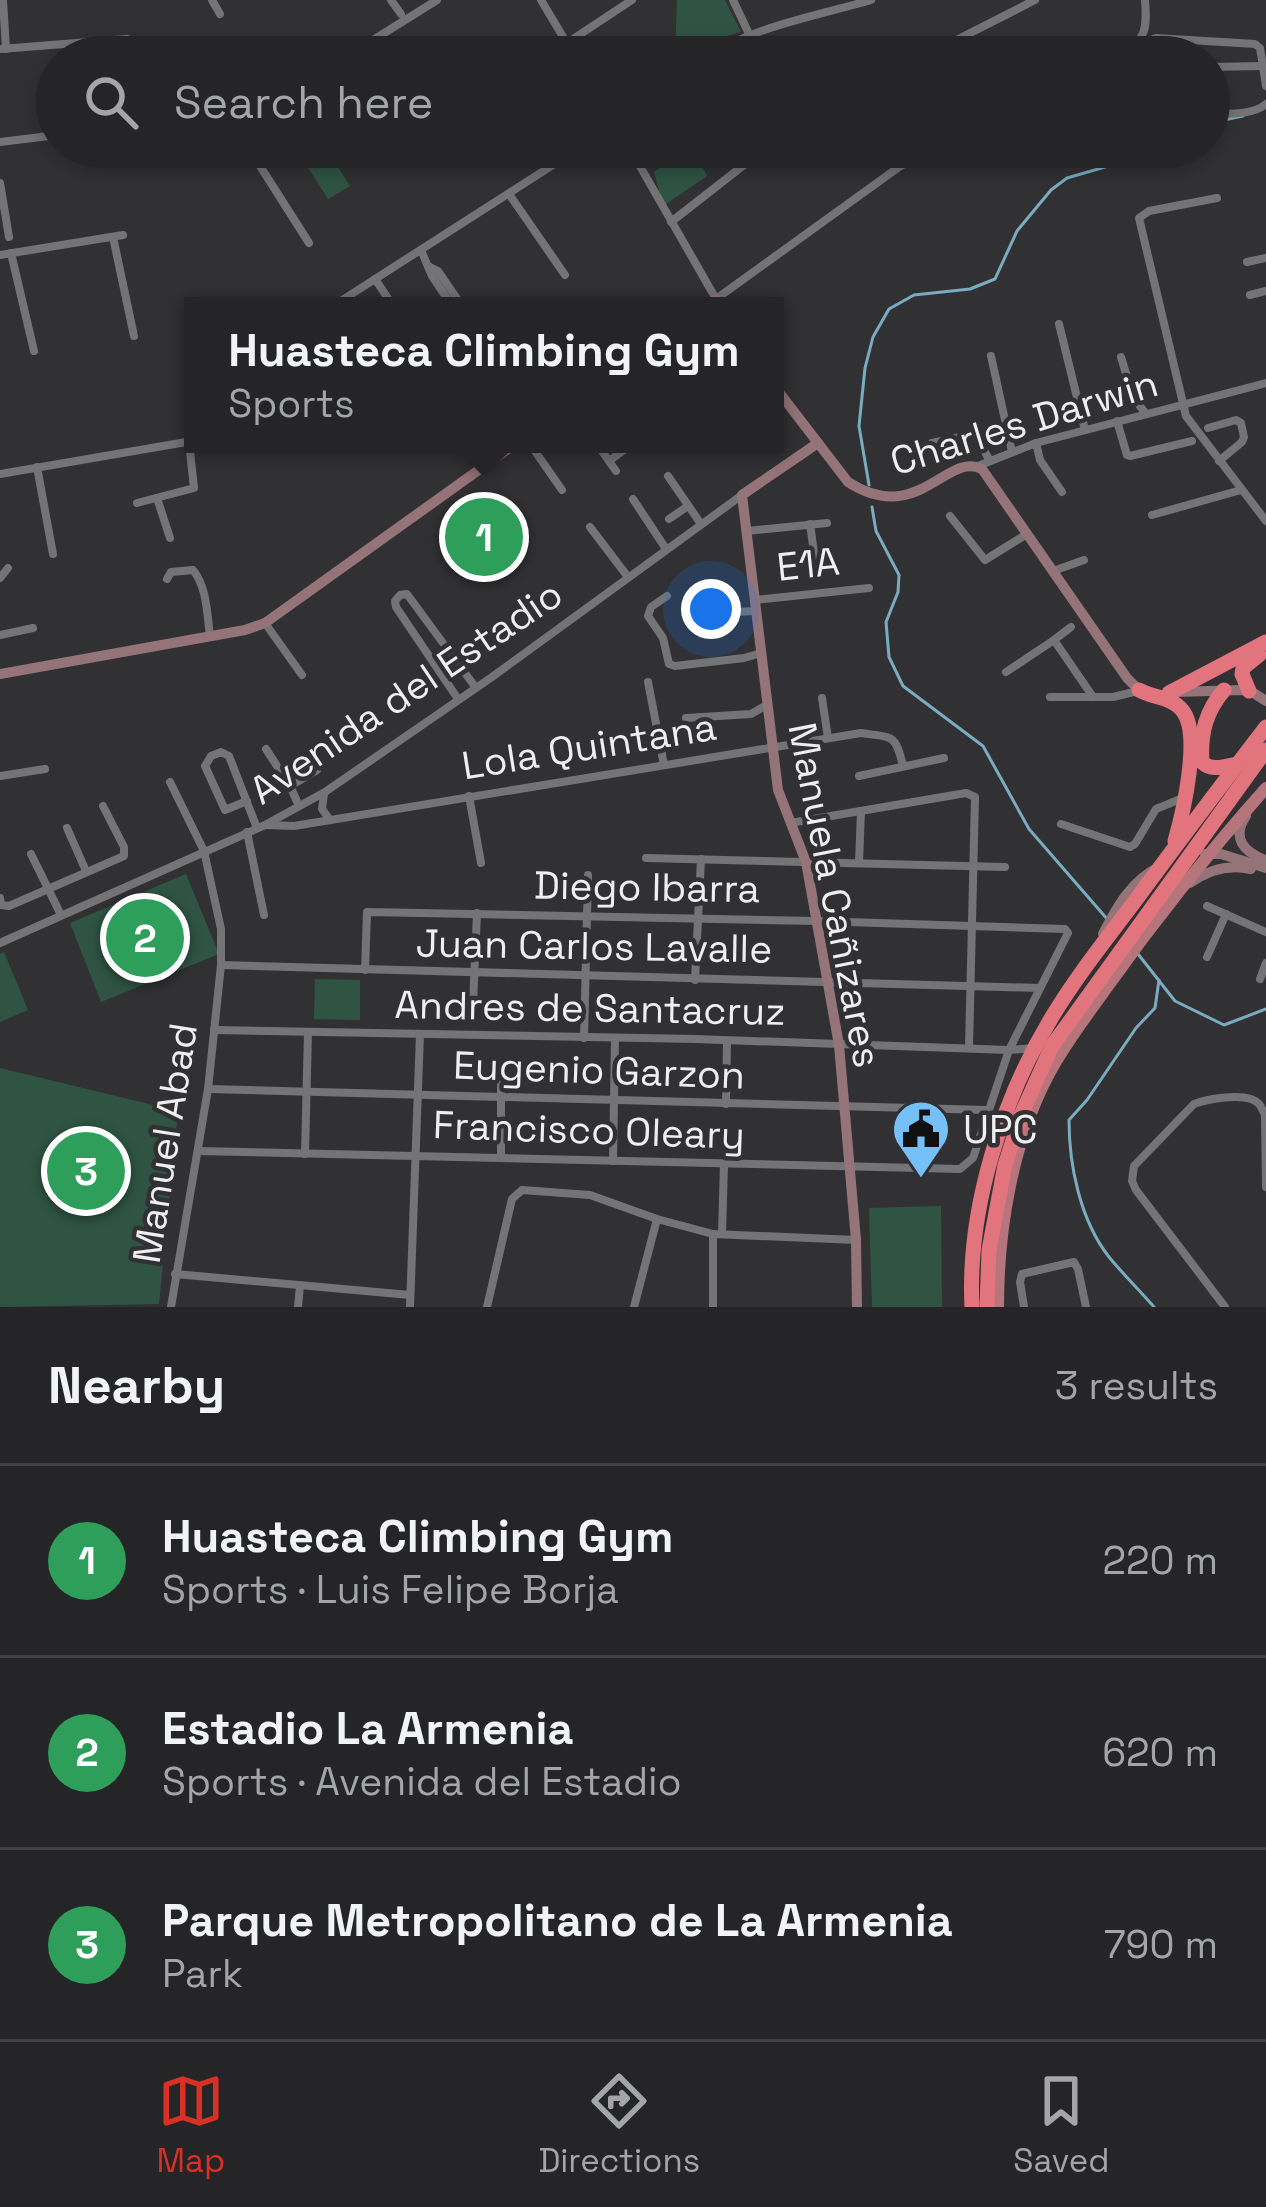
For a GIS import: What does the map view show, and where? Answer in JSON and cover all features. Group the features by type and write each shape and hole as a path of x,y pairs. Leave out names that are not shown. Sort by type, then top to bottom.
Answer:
{"highway":[{"path":"1249,691 1243,668 1266,646"},
{"path":"1169,693 1266,646"},
{"path":"1225,689 1206,720 1202,761 1216,768 1238,764"},
{"path":"1139,690 1174,703 1186,715 1191,734 1184,798 1170,856"},
{"path":"972,1307 977,1227 989,1168 1014,1091 1035,1047 1070,991 1128,940 1170,856 1266,727"},
{"path":"987,1307 989,1250 999,1189 1021,1115 1052,1046 1266,750"}],"main road":[{"path":"998,1307 1003,1226 1030,1118 1049,1074 1128,940 1265,788"}],"street":[{"path":"3,0 3,49 36,46"},
{"path":"212,0 220,14"},
{"path":"391,0 401,14"},
{"path":"416,0 422,10"},
{"path":"380,36 437,0"},
{"path":"541,0 562,36"},
{"path":"579,36 632,0"},
{"path":"733,0 750,36 846,3 871,0"},
{"path":"964,36 1035,0"},
{"path":"1143,36 1145,0"},
{"path":"1230,42 1260,48 1266,86"},
{"path":"1230,67 1263,66"},
{"path":"1230,113 1250,112 1266,104"},
{"path":"0,142 36,138"},
{"path":"261,168 309,243"},
{"path":"348,297 549,168"},
{"path":"641,168 710,297"},
{"path":"671,222 740,168"},
{"path":"723,297 898,168"},
{"path":"0,183 9,237"},
{"path":"509,194 565,275"},
{"path":"1217,198 1149,211 1139,218 1183,404 1193,428 1265,518"},
{"path":"34,351 5,254 118,236 134,337"},
{"path":"421,250 447,297"},
{"path":"1247,262 1266,258"},
{"path":"427,265 456,297"},
{"path":"375,279 387,297"},
{"path":"1250,295 1266,291"},
{"path":"1058,324 1085,430"},
{"path":"991,356 1012,452"},
{"path":"1121,357 1133,397 1146,414"},
{"name":"Charles Darwin","path":"784,399 848,482 883,496 913,494 964,466 984,464 1036,443 1266,383"},
{"path":"1208,428 1236,420 1241,423 1242,442 1219,461"},
{"path":"1117,421 1130,456 1192,441"},
{"path":"932,443 975,434 987,475 1139,690"},
{"path":"0,473 184,442"},
{"name":"Avenida del Estadio","path":"0,943 256,829 325,792 818,442"},
{"path":"1036,443 1040,460 1062,492"},
{"path":"137,502 194,488 192,453"},
{"path":"0,674 265,623 502,453"},
{"path":"536,453 562,490"},
{"path":"603,453 616,471"},
{"path":"609,461 620,453"},
{"path":"37,467 53,554"},
{"path":"668,476 701,524"},
{"path":"1152,515 1241,490"},
{"name":"Manuela Cañizares","path":"742,495 778,790 806,862 839,1045 857,1307"},
{"path":"157,498 170,538"},
{"path":"633,499 667,549"},
{"path":"669,519 688,506"},
{"path":"950,516 985,560 1028,534"},
{"path":"747,531 827,523"},
{"path":"810,524 816,567"},
{"path":"590,527 628,578"},
{"path":"1053,571 1084,560"},
{"path":"0,578 8,568"},
{"path":"166,579 171,572 197,573 210,636"},
{"name":"E1A","path":"755,606 868,587"},
{"path":"459,700 396,607 400,595 407,594 476,688"},
{"path":"667,596 651,607 648,616 663,638 669,664 761,653"},
{"path":"731,600 734,612 755,606"},
{"path":"265,623 302,675"},
{"path":"1006,672 1071,627"},
{"path":"0,635 33,628"},
{"path":"1054,640 1093,697"},
{"path":"648,682 664,765"},
{"path":"1050,697 1225,689 1249,691 1266,701"},
{"path":"821,698 828,738"},
{"path":"686,718 752,714 767,705"},
{"name":"Lola Quintana","path":"256,829 861,734 891,738 902,766"},
{"path":"266,749 299,806"},
{"path":"247,801 225,810 205,766 211,756 221,752 229,756 247,801 256,829 264,915"},
{"path":"859,776 944,758"},
{"path":"0,776 44,769"},
{"path":"290,786 316,770"},
{"name":"Manuel Abad","path":"170,782 204,850 221,929 208,1089 171,1307"},
{"path":"1265,788 1239,832 1246,850 1266,867"},
{"path":"325,792 322,809 330,820"},
{"path":"790,823 970,794 976,799 969,1048"},
{"path":"469,796 481,863"},
{"path":"1061,824 1125,847 1135,844 1156,808 1184,798"},
{"path":"0,898 1,905 9,906 124,856 103,806"},
{"path":"860,863 861,811"},
{"path":"67,827 86,872"},
{"path":"31,854 61,915"},
{"path":"1070,991 1116,909 1145,874 1170,856 1221,854 1266,867"},
{"path":"646,858 1005,867"},
{"path":"695,980 701,859"},
{"path":"1128,940 1198,878 1234,866 1266,867"},
{"path":"584,1038 589,874"},
{"path":"1208,905 1266,932"},
{"name":"Diego Ibarra","path":"365,970 366,913 1065,929 1066,942 1039,988"},
{"path":"473,1004 477,913"},
{"path":"1207,957 1226,914"},
{"path":"1260,979 1266,963"},
{"name":"Juan Carlos Lavalle","path":"221,965 1039,988"},
{"path":"987,1110 1039,988"},
{"name":"Andres de Santacruz","path":"214,1030 1035,1047"},
{"path":"304,1154 308,1032"},
{"path":"410,1307 420,1034"},
{"path":"613,1161 615,1040"},
{"path":"726,1104 727,1041"},
{"path":"501,1076 501,1157"},
{"name":"Eugenio Garzon","path":"208,1089 987,1110"},
{"path":"1225,1307 1136,1190 1132,1181 1135,1166 1194,1104 1249,1098 1265,1115 1266,1187"},
{"name":"Francisco Oleary","path":"198,1151 952,1170 965,1167 973,1158 987,1110"},
{"path":"713,1307 724,1163"},
{"path":"487,1307 512,1199 526,1190 590,1195 657,1220 718,1234 856,1240"},
{"path":"634,1307 657,1220"},
{"path":"1024,1307 1022,1274 1074,1262 1086,1307"},
{"path":"176,1274 410,1295"},
{"path":"298,1307 300,1286"}],"green space":[{"path":"677,0 725,0 741,32 727,36 676,36"},
{"path":"308,168 338,168 350,186 328,199"},
{"path":"703,168 707,176 663,206 654,172"},
{"path":"186,874 219,954 101,1002 70,923"},
{"path":"4,952 28,1010 0,1022 0,954"},
{"path":"315,979 360,980 360,1020 314,1019"},
{"path":"0,1068 178,1111 159,1304 0,1307"},
{"path":"941,1206 942,1307 872,1307 869,1208"}],"waterway":[{"path":"1230,119 1243,116"},
{"path":"869,485 859,426 865,368 873,337 889,309 914,295 970,289 995,279 1017,231 1051,190 1067,178 1102,168"},
{"path":"872,507 876,531 899,575 886,622 889,657 903,686 983,746 1029,829 1108,920"},
{"path":"1138,954 1175,1001 1224,1025 1266,1009"},
{"path":"1154,1307 1109,1257 1091,1226 1074,1173 1069,1120 1155,1008 1159,980"}],"place":[{"name":"Huasteca Climbing Gym","path":"484,537"},
{"name":"Estadio La Armenia","path":"145,938"},
{"name":"Parque Metropolitano de La Armenia","path":"86,1171"},
{"name":"UPC","path":"921,1180"}]}
